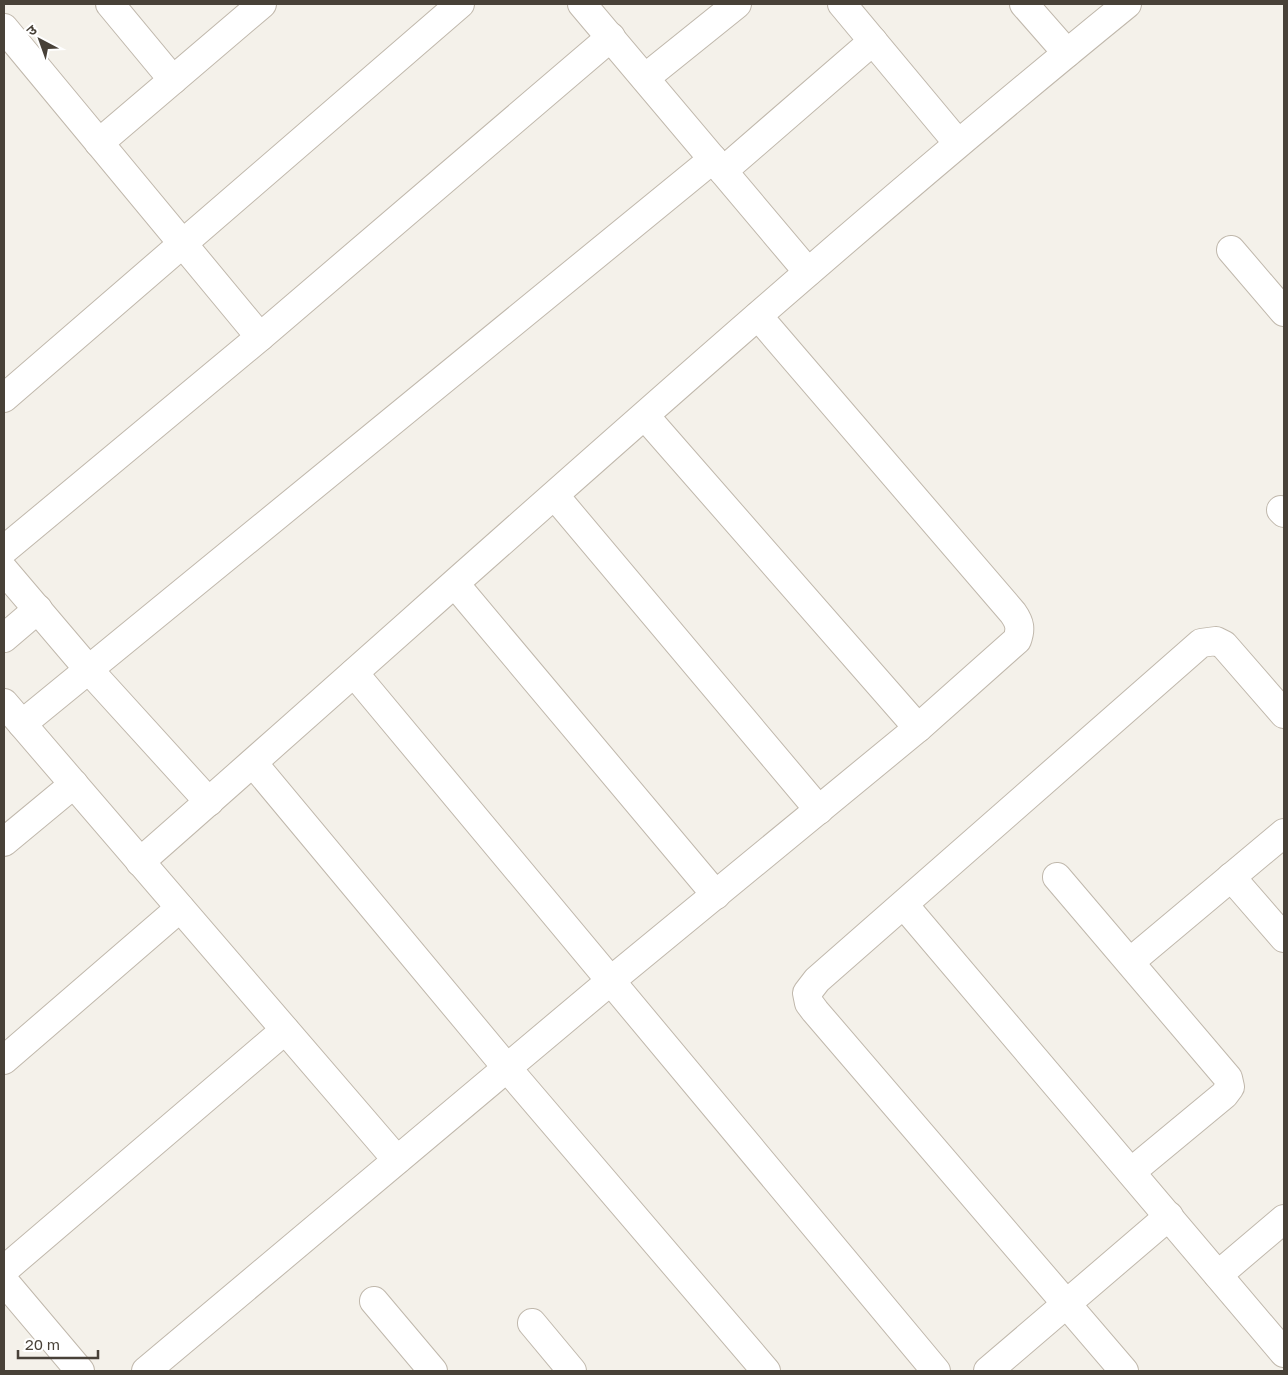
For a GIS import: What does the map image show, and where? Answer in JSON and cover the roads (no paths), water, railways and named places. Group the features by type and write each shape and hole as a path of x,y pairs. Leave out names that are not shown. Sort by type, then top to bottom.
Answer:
{"street":[{"path":"110,4 173,80"},
{"path":"99,142 262,4"},
{"path":"4,398 182,242 460,4"},
{"path":"582,4 808,272"},
{"path":"645,78 737,4"},
{"path":"842,4 958,142"},
{"path":"1024,4 1067,53"},
{"path":"140,862 808,272 958,142 1126,4"},
{"path":"4,28 260,337"},
{"path":"4,550 260,337 611,37"},
{"path":"22,724 873,41"},
{"path":"1231,250 1284,312"},
{"path":"146,1371 507,1068 918,728 1017,640 1020,631 1019,622 758,316"},
{"path":"645,416 918,728"},
{"path":"555,496 819,810"},
{"path":"4,570 89,670 209,802"},
{"path":"455,584 716,895"},
{"path":"4,638 38,609"},
{"path":"1124,1371 809,1003 807,994 816,980 904,905 1201,643 1216,641 1224,645 1284,714"},
{"path":"354,673 936,1371"},
{"path":"4,703 397,1160"},
{"path":"253,763 507,1068 766,1371"},
{"path":"4,842 74,784"},
{"path":"1130,962 1284,833"},
{"path":"1057,877 1228,1078 1230,1087 1131,1172"},
{"path":"1231,877 1284,938"},
{"path":"904,905 1284,1354"},
{"path":"4,1060 180,908"},
{"path":"4,1270 285,1030"},
{"path":"988,1371 1169,1216"},
{"path":"1218,1275 1284,1219"},
{"path":"4,1281 78,1371"},
{"path":"374,1301 434,1371"},
{"path":"532,1323 572,1371"}]}
